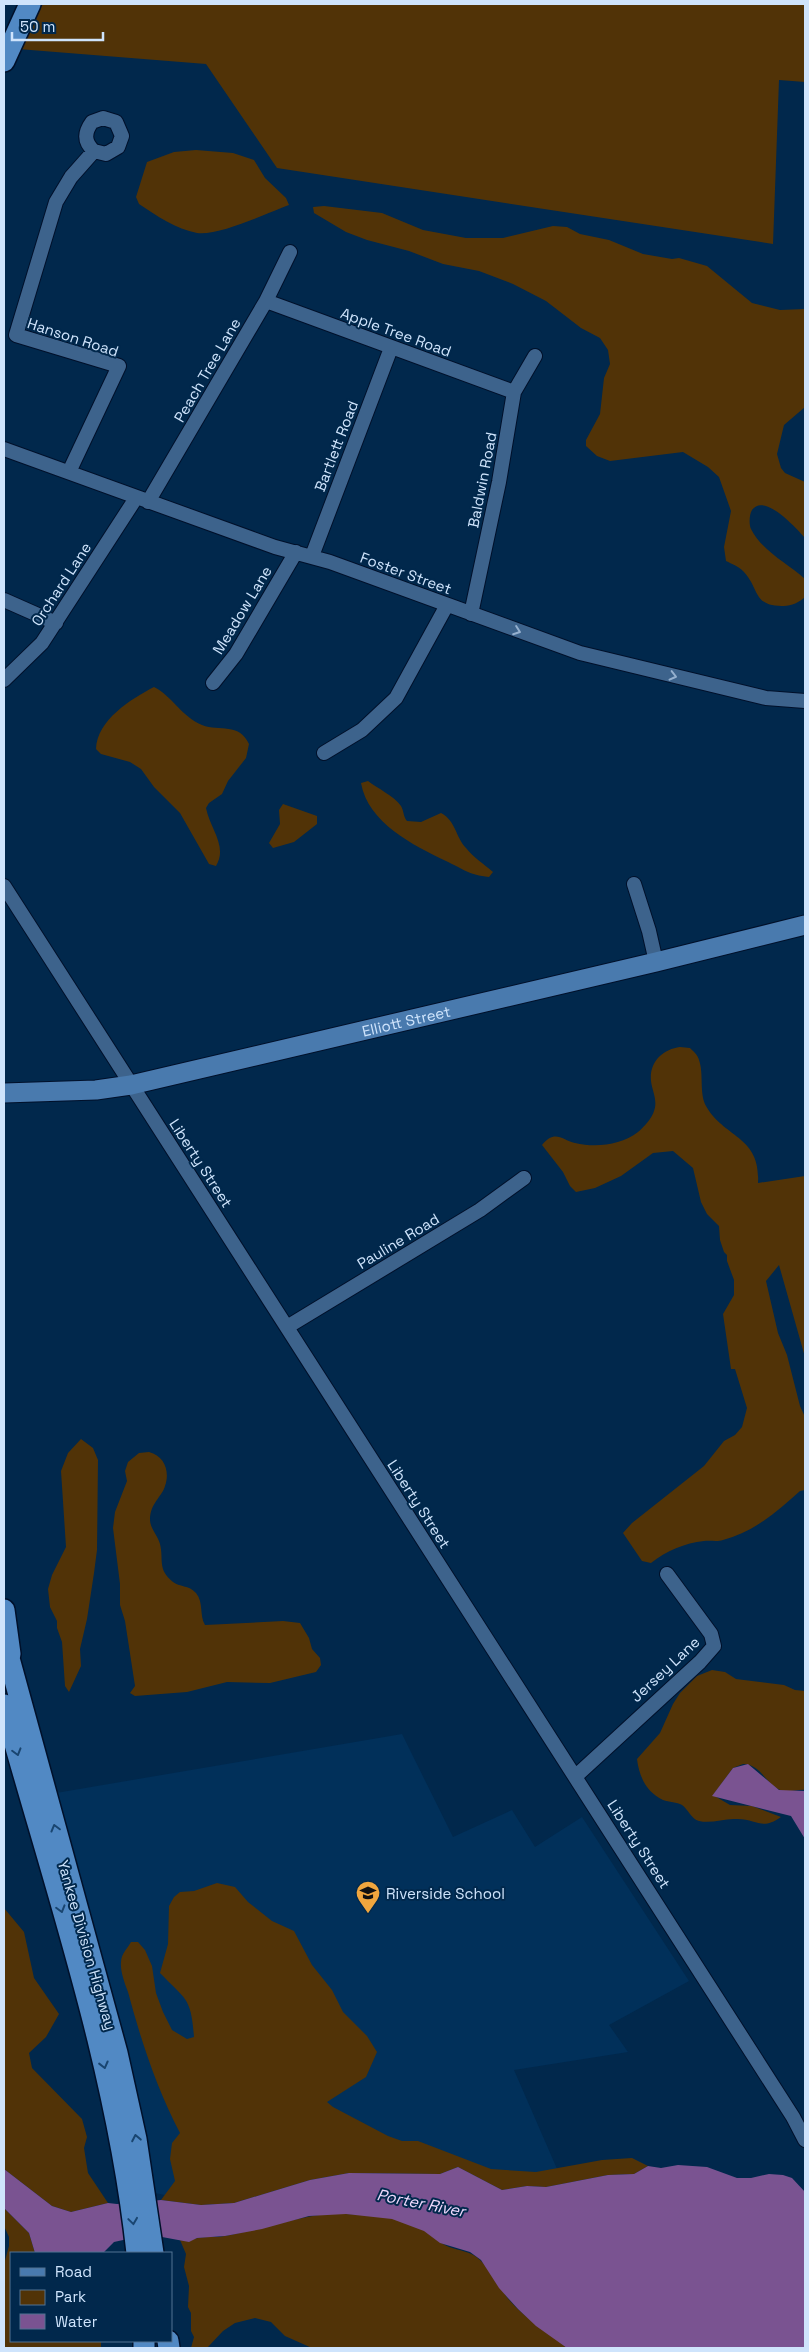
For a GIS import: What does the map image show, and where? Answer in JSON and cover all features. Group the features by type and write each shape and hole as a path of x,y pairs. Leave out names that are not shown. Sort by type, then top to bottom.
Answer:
{"highway":[{"path":"4,61 30,4"},
{"path":"4,1610 13,1674"},
{"name":"Yankee Division Highway","path":"4,1640 117,2053 136,2187 137,2252"},
{"name":"Yankee Division Highway","path":"4,1705 97,2038 153,2252"}],"main road":[{"name":"Elliott Street","path":"4,1093 96,1090 131,1085 656,962 805,925"}],"street":[{"name":"Hanson Road","path":"69,472 120,366 16,335 56,202 71,177 94,151"},
{"name":"Peach Tree Lane","path":"142,500 266,301 290,252"},
{"name":"Apple Tree Road","path":"266,301 514,392"},
{"name":"Bartlett Road","path":"312,556 391,348"},
{"name":"Baldwin Road","path":"471,614 499,482 514,392 535,356"},
{"name":"Foster Street","path":"4,448 142,500 312,556 594,657 766,698 805,701"},
{"name":"Orchard Lane","path":"4,680 32,654 56,623 142,500"},
{"name":"Meadow Lane","path":"213,683 236,654 296,552"},
{"path":"4,600 56,623"},
{"path":"324,753 362,730 396,698 447,605"},
{"path":"634,884 649,931 656,962"},
{"name":"Liberty Street","path":"4,886 576,1776 793,2117 805,2140"},
{"name":"Pauline Road","path":"287,1327 480,1210 524,1178"},
{"name":"Jersey Lane","path":"576,1776 700,1662 714,1646 711,1634 667,1574"}],"shaded area":[{"name":"Riverside School","path":"402,1734 453,1837 512,1810 535,1847 582,1817 689,1981 609,2025 628,2052 514,2070 561,2178 189,2200 155,2193 124,2038 56,1793"}],"green space":[{"path":"43,4 805,4 805,82 779,80 773,244 277,168 206,64 18,49"},
{"path":"196,150 233,153 254,160 265,178 286,198 289,205 230,228 197,233 174,225 139,204 136,197 147,162 174,152"},
{"path":"324,206 382,213 423,230 466,238 503,238 553,226 567,227 580,234 609,240 643,254 672,259 679,258 707,266 752,303 780,310 805,309 805,407 784,425 777,454 781,468 785,473 805,482 805,538 780,514 764,506 757,506 752,510 750,525 762,544 805,579 805,597 801,601 787,606 766,603 761,600 743,571 726,561 724,547 731,511 719,477 708,467 683,452 610,461 597,456 586,446 586,440 600,414 604,378 610,364 608,350 600,338 581,328 546,301 513,284 479,271 443,264 409,251 367,240 346,232 314,213 313,207"},
{"path":"154,687 166,695 188,717 209,727 234,730 245,737 249,744 246,758 228,781 222,794 209,803 206,808 219,844 219,859 216,866 209,864 180,813 154,787 141,769 130,762 101,754 96,749 102,729 109,720 126,704"},
{"path":"368,781 398,802 407,821 421,822 441,813 446,816 453,824 466,848 493,872 489,877 476,875 406,840 382,821 373,810 365,797 361,783"},
{"path":"283,804 317,816 317,824 294,842 273,848 269,843 280,824 279,810"},
{"path":"680,1047 690,1048 698,1056 706,1106 722,1125 748,1146 754,1156 758,1183 805,1176 805,1357 779,1265 766,1281 778,1333 787,1355 800,1406 805,1417 805,1490 800,1491 774,1513 745,1532 721,1541 697,1542 676,1548 651,1563 642,1561 623,1533 632,1523 704,1466 724,1441 735,1435 742,1427 747,1408 735,1369 731,1369 723,1314 734,1295 734,1280 727,1261 727,1255 720,1240 719,1226 707,1214 701,1202 693,1168 673,1151 653,1153 621,1176 595,1188 576,1192 542,1145 547,1140 555,1137 575,1143 591,1145 616,1143 638,1132 650,1119 655,1107 651,1081 652,1068 658,1058 668,1050"},
{"path":"81,1439 93,1448 98,1460 97,1550 87,1619 80,1649 81,1666 69,1692 65,1686 62,1642 57,1628 57,1621 50,1607 48,1589 52,1575 66,1547 61,1471 68,1453"},
{"path":"149,1452 159,1457 165,1465 167,1475 165,1486 152,1509 150,1520 160,1544 162,1564 168,1577 175,1584 196,1593 200,1601 205,1625 283,1621 300,1623 309,1638 312,1649 320,1658 321,1665 316,1672 270,1683 227,1682 187,1692 135,1696 130,1693 135,1686 125,1621 120,1605 120,1584 113,1528 115,1512 127,1481 125,1471 128,1462 139,1453"},
{"path":"712,1670 725,1672 736,1679 784,1685 795,1690 805,1691 805,1790 781,1790 773,1786 754,1767 743,1764 733,1768 713,1795 730,1805 752,1806 781,1817 769,1823 764,1824 744,1819 699,1821 682,1805 657,1797 644,1783 637,1759 660,1733 680,1693 697,1676"},
{"path":"217,1883 235,1887 248,1902 272,1921 294,1931 312,1965 332,1990 343,2012 367,2036 377,2052 366,2077 327,2102 333,2107 388,2136 402,2141 418,2141 491,2169 536,2172 602,2160 632,2158 648,2166 634,2174 608,2175 546,2187 527,2186 502,2190 458,2167 440,2174 349,2173 310,2180 234,2203 201,2205 161,2200 175,2181 170,2159 172,2143 180,2133 164,2099 144,2047 123,1977 121,1959 131,1942 138,1942 145,1950 152,1966 156,1993 172,2030 187,2039 194,2037 191,2014 186,2000 160,1973 168,1944 169,1906 174,1897 180,1892 194,1891"},
{"path":"4,1908 24,1932 34,1978 59,2014 46,2037 29,2053 32,2068 82,2119 87,2137 84,2148 88,2173 108,2203 71,2212 52,2206 4,2169"},
{"path":"4,2208 29,2233 35,2252 10,2252 10,2342 101,2342 101,2348 4,2348 4,2264 9,2246 9,2237 4,2226"},
{"path":"327,2214 377,2216 401,2221 424,2230 445,2245 477,2257 518,2309 567,2348 312,2348 285,2336 271,2322 255,2318 235,2323 223,2331 207,2348 191,2348 194,2337 191,2331 191,2313 188,2307 189,2286 184,2267 186,2254 180,2240 187,2241 201,2237 225,2236 301,2218"}],"water":[{"path":"748,1764 779,1790 805,1791 805,1839 791,1816 712,1796 733,1768"},
{"name":"Porter River","path":"678,2165 707,2167 737,2178 751,2178 769,2174 783,2175 792,2178 805,2192 805,2348 567,2348 536,2326 518,2309 499,2288 481,2260 470,2252 440,2243 424,2231 392,2219 346,2214 309,2216 262,2229 225,2236 197,2238 189,2242 162,2237 137,2237 114,2242 104,2252 35,2252 29,2233 4,2208 4,2169 52,2206 71,2212 108,2203 117,2204 161,2200 201,2205 234,2203 310,2180 349,2173 440,2174 458,2167 502,2190 527,2186 546,2187 608,2175 634,2174 648,2166 661,2168"}],"place":[{"name":"Riverside School","path":"368,1914"}]}
